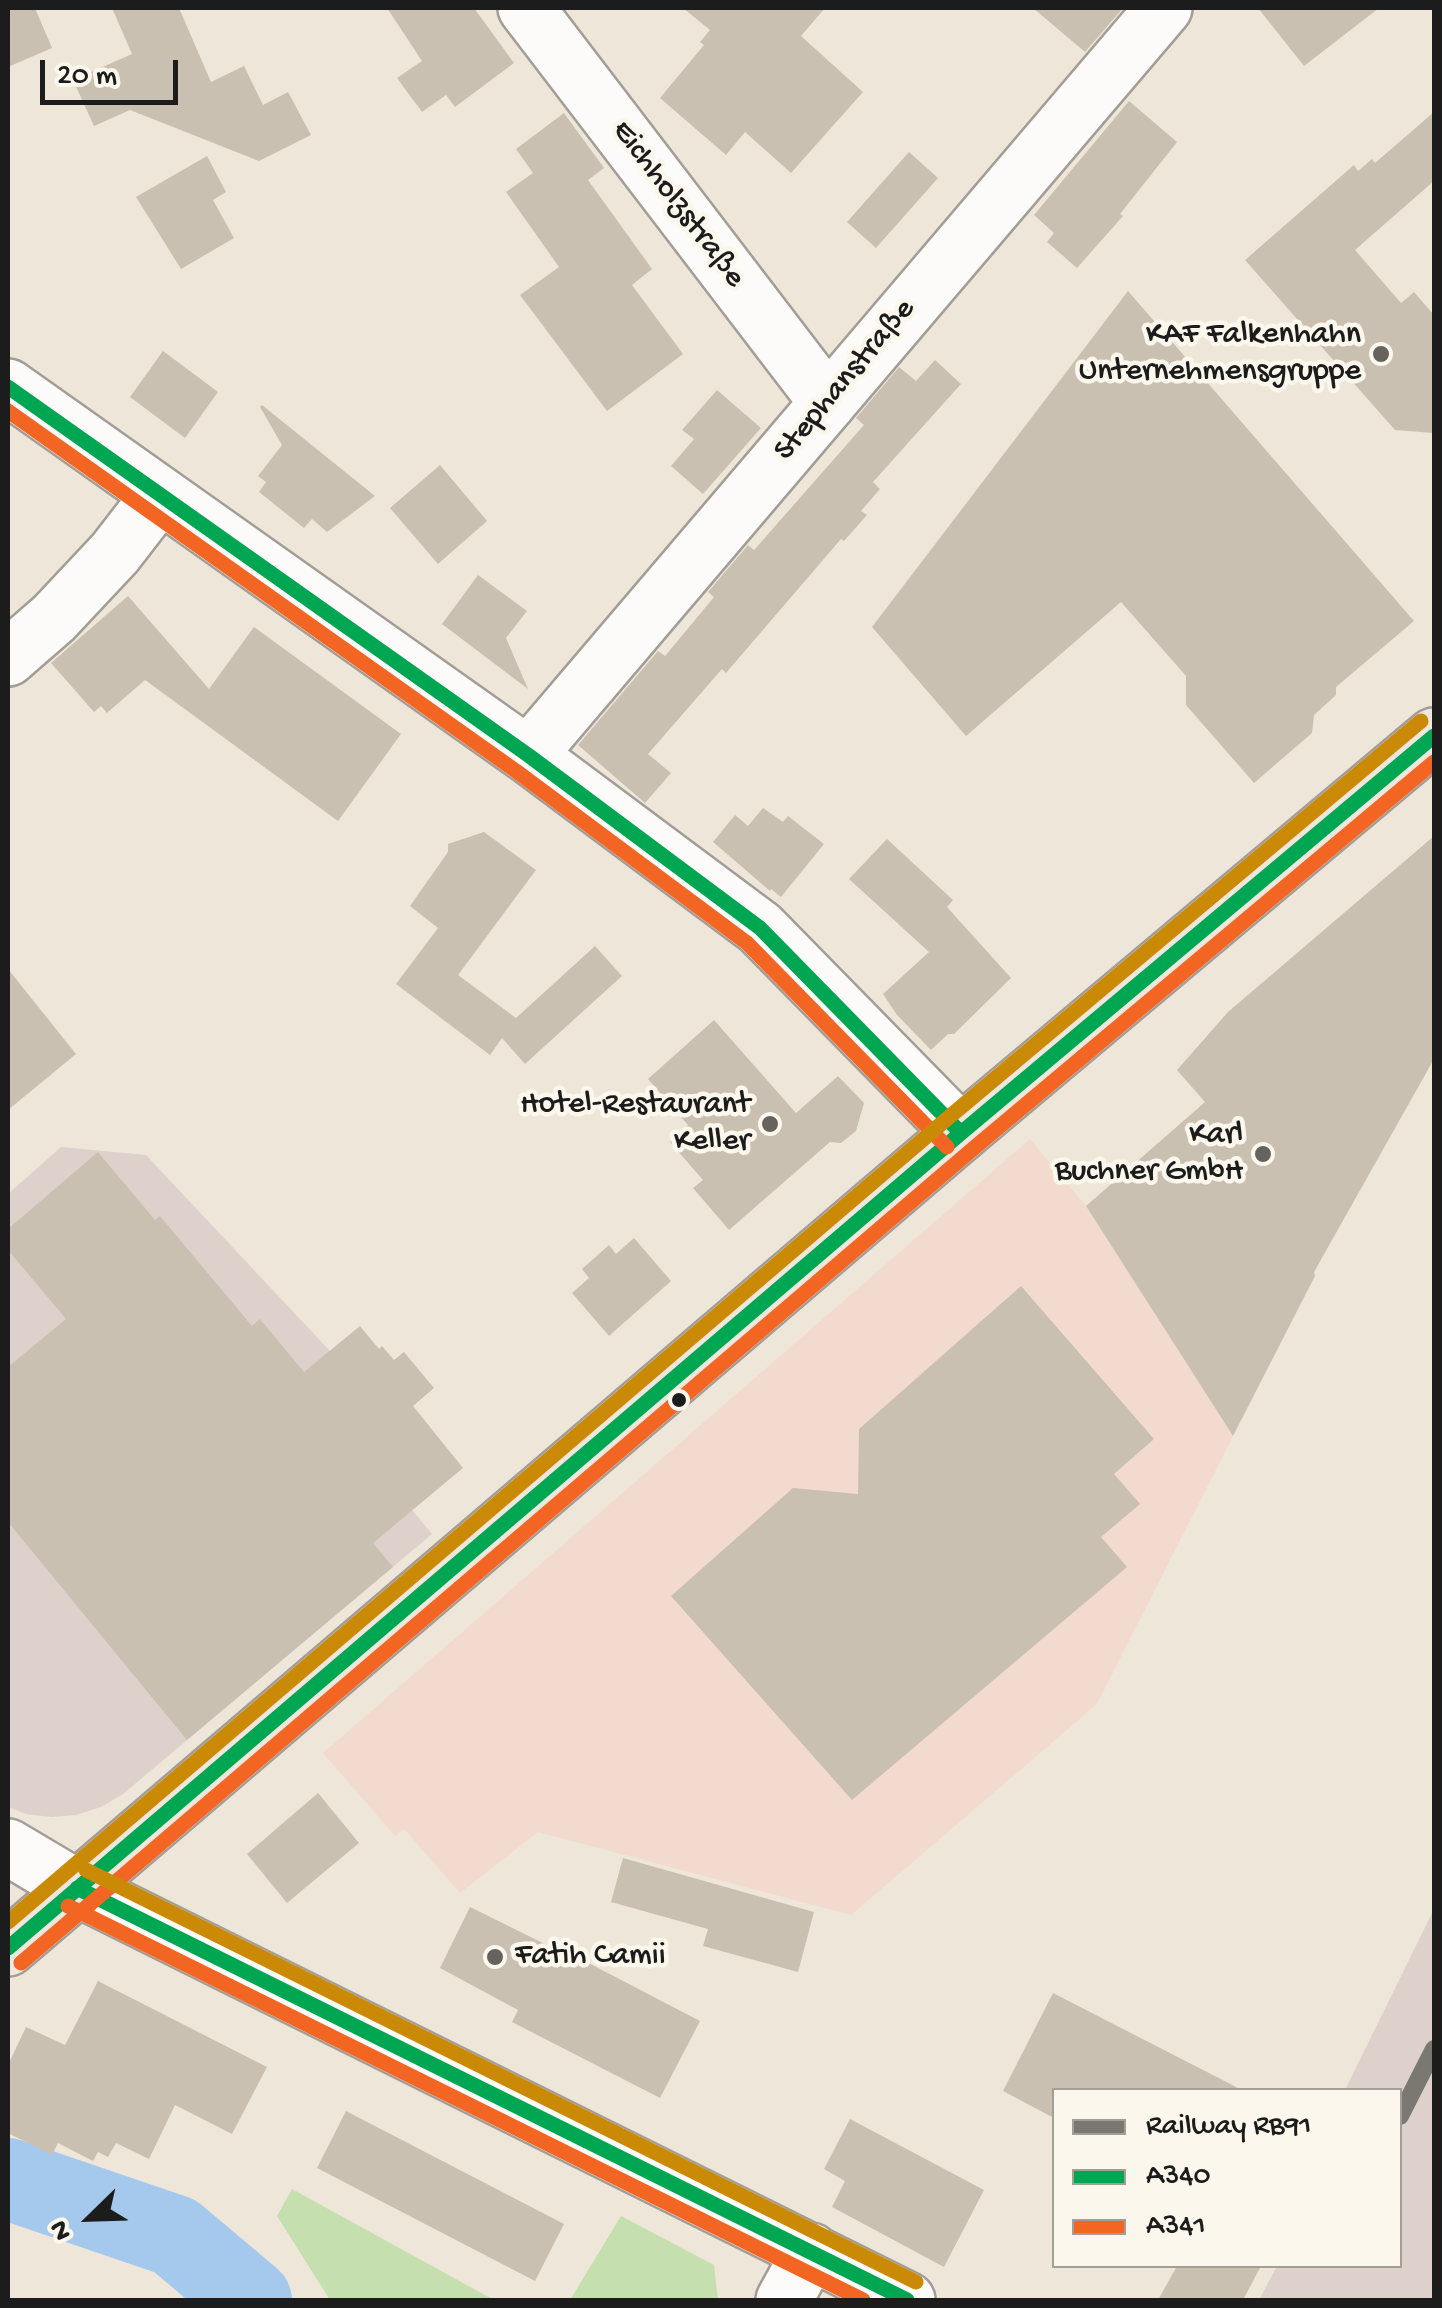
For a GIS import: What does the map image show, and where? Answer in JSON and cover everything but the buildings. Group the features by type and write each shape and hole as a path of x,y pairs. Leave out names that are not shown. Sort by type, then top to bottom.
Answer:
{"main road":[{"path":"8,1948 961,1133 1434,736"}],"street":[{"name":"Eichholzstraße","path":"526,8 828,403"},
{"name":"Stephanstraße","path":"528,755 1164,8"},
{"path":"8,387 528,755 760,928 961,1133"},
{"path":"8,658 54,618 114,553 159,496"},
{"path":"8,1847 78,1888 907,2300"},
{"path":"784,2300 811,2251"}],"shaded area":[{"path":"1030,1139 1086,1206 1233,1436 1097,1704 851,1915 538,1832 460,1893 404,1829 395,1836 323,1753"},
{"path":"61,1147 146,1155 330,1351 393,1427 376,1466 432,1534 123,1794 76,1815 51,1817 8,1807 8,1194"},
{"path":"1434,1909 1434,2300 1259,2300 1276,2268 1402,2268 1402,2088 1346,2088"}],"green space":[{"path":"292,2189 494,2300 330,2300 277,2216"},
{"path":"621,2216 714,2265 718,2300 570,2300"}],"waterway":[{"path":"8,2179 175,2236 251,2300"}],"rail line":[{"name":"RB91","path":"1402,2112 1434,2049"}],"transit line":[{"name":"A340","path":"8,387 528,755 760,928 961,1133"},
{"name":"A341","path":"8,411 516,771 747,943 947,1147"},
{"path":"8,1922 948,1118 1421,721"},
{"name":"A340","path":"8,1948 961,1133 1434,736"},
{"name":"A341","path":"21,1963 974,1148 1434,762"},
{"path":"86,1870 916,2282"},
{"name":"A340","path":"77,1888 907,2300"},
{"name":"A341","path":"68,1906 863,2300"}],"place":[{"name":"KAF Falkenhahn Unternehmensgruppe","path":"1381,354"},
{"name":"Hotel-Restaurant Keller","path":"770,1124"},
{"name":"Karl Buchner GmbH","path":"1263,1154"},
{"name":"Fatih Camii","path":"495,1957"}]}
